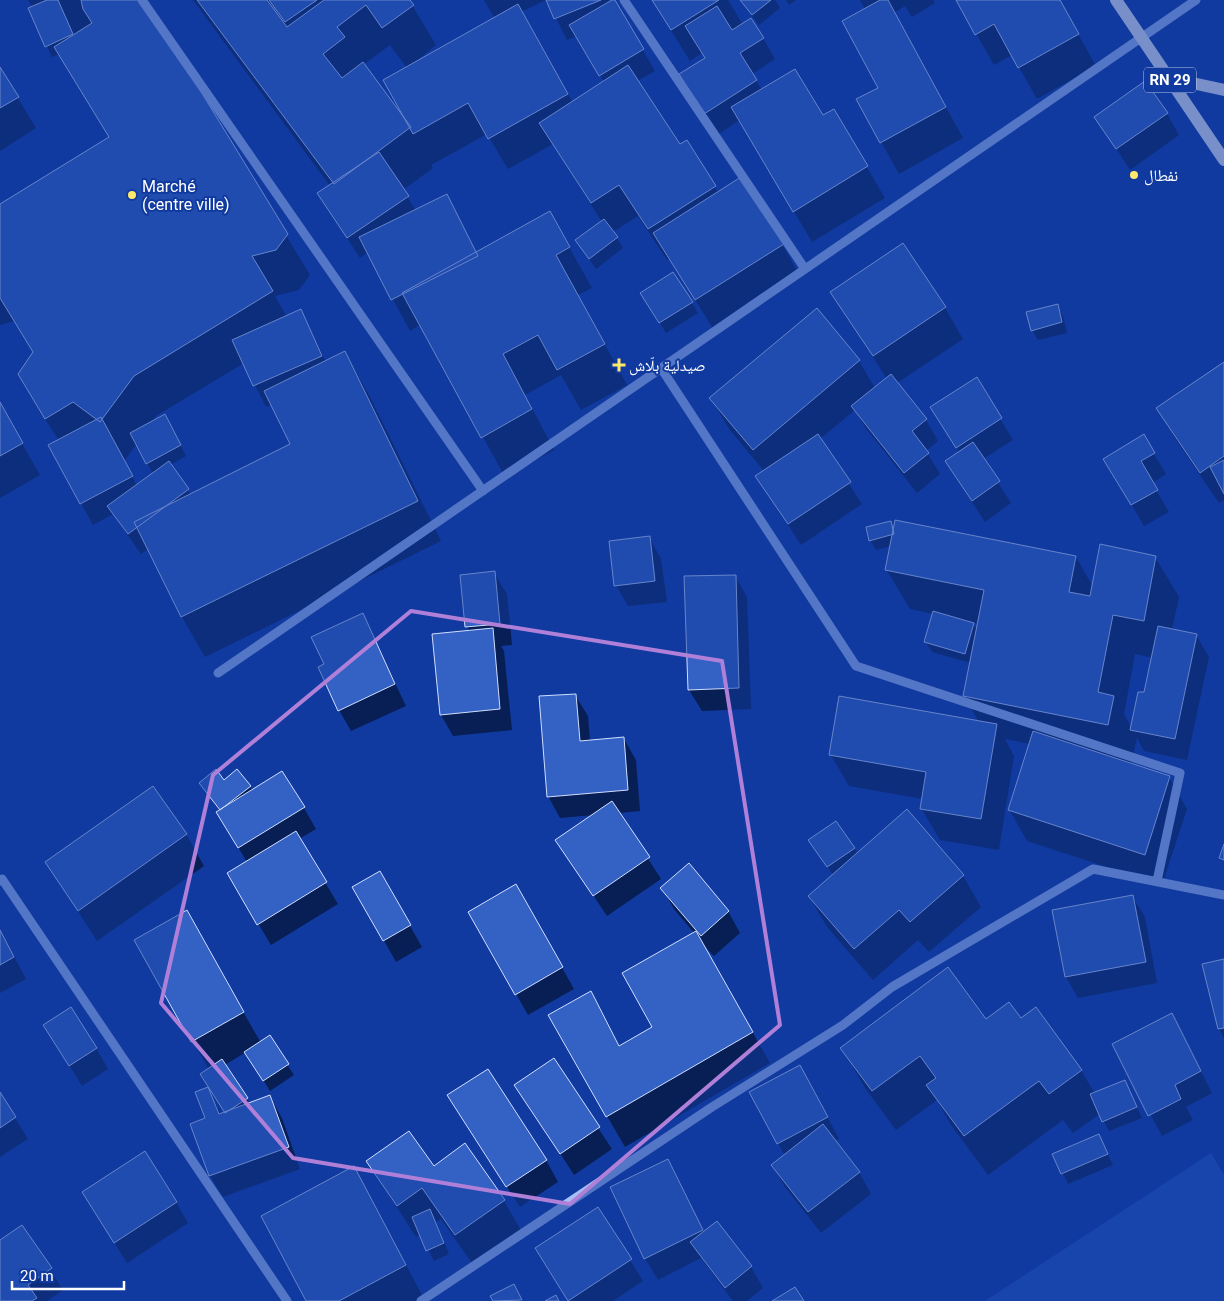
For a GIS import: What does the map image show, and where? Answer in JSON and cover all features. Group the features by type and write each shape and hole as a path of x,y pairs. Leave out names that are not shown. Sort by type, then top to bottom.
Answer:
{"main road":[{"name":"RN 29","path":"1116,0 1224,160"},
{"path":"1169,78 1224,90"}],"street":[{"path":"142,0 483,491"},
{"path":"624,0 805,269"},
{"path":"218,673 1196,0"},
{"path":"661,368 856,666 1180,773 1157,881"},
{"path":"421,1301 712,1107 843,1025 892,986 1093,869 1224,895"},
{"path":"1,879 287,1301"}],"highlighted area":[{"path":"411,611 722,661 780,1025 570,1204 293,1158 161,1003 213,775"}],"shaded area":[{"path":"1211,1153 1224,1175 1224,1301 985,1301"}],"building":[{"path":"47,0 58,0 73,34 45,47 28,8"},
{"name":"Marché (centre ville)","path":"81,0 145,0 288,234 276,250 252,256 273,291 134,376 100,422 73,402 45,419 18,374 33,352 0,298 0,204 109,137 54,47 92,23 83,9"},
{"path":"197,0 267,0 287,27 324,0 410,0 414,5 382,28 366,5 337,27 345,37 323,54 342,78 363,62 411,127 334,184"},
{"path":"269,0 317,0 285,22"},
{"path":"546,0 601,0 554,19"},
{"path":"615,0 644,49 599,76 569,25"},
{"path":"652,0 719,0 671,30"},
{"path":"740,0 771,0 752,15"},
{"path":"880,0 888,0 946,107 880,143 856,99 878,88 842,21"},
{"path":"956,0 1060,0 1079,34 1018,68 994,24 975,35"},
{"path":"518,4 568,94 488,139 468,103 413,134 383,80"},
{"path":"717,6 732,30 751,18 764,38 740,53 757,80 704,114 679,74 705,58 685,26"},
{"path":"628,65 680,144 687,140 716,186 648,229 619,185 591,203 539,123"},
{"path":"0,67 19,97 0,108"},
{"path":"795,69 823,115 834,109 868,166 793,212 731,107"},
{"path":"1145,81 1168,113 1116,149 1094,117"},
{"path":"379,152 409,196 347,238 317,193"},
{"path":"741,177 784,244 695,300 653,233"},
{"path":"447,194 478,256 391,300 359,237"},
{"path":"550,211 570,247 556,255 605,344 557,370 538,335 503,354 532,409 481,438 402,293"},
{"path":"604,219 618,237 589,259 575,240"},
{"path":"903,243 946,307 873,356 830,292"},
{"path":"673,272 693,302 659,323 640,293"},
{"path":"1058,304 1062,322 1031,331 1026,312"},
{"path":"817,308 860,360 753,450 709,398"},
{"path":"301,309 322,356 253,386 232,340"},
{"path":"345,351 418,501 181,617 134,522 290,444 264,391"},
{"path":"1224,362 1224,456 1200,473 1156,408"},
{"path":"891,374 927,419 912,431 929,453 904,473 851,406"},
{"path":"977,377 1002,418 956,448 930,407"},
{"path":"0,402 23,443 0,456"},
{"path":"165,414 181,445 146,464 130,433"},
{"path":"101,417 133,476 80,504 48,445"},
{"path":"818,434 851,482 788,524 755,476"},
{"path":"1144,434 1155,453 1141,461 1158,490 1131,505 1103,459"},
{"path":"973,442 1000,481 972,501 945,461"},
{"path":"1224,460 1224,494 1210,467"},
{"path":"169,461 189,489 128,534 107,506"},
{"path":"895,520 1076,556 1069,592 1090,596 1100,544 1156,556 1144,621 1113,615 1098,692 1114,696 1108,725 963,696 984,590 885,570"},
{"path":"891,521 894,534 869,541 866,527"},
{"path":"650,536 655,581 614,586 609,541"},
{"path":"495,571 500,624 465,627 460,575"},
{"path":"736,575 739,688 688,690 684,576"},
{"path":"933,611 974,623 965,654 924,642"},
{"path":"363,613 395,684 338,711 318,667 324,664 311,637"},
{"path":"1158,626 1197,634 1175,739 1130,730 1138,692 1144,692"},
{"path":"493,628 500,709 440,715 432,634"},
{"path":"576,694 580,741 624,737 628,790 547,797 539,696"},
{"path":"839,696 997,724 981,819 920,809 926,772 829,755"},
{"path":"1033,731 1170,776 1145,855 1008,810"},
{"path":"216,769 224,780 237,769 251,786 220,810 199,783"},
{"path":"282,771 305,807 238,848 216,812"},
{"path":"153,786 187,834 78,911 45,862"},
{"path":"612,801 650,857 593,896 555,840"},
{"path":"907,809 964,875 910,922 899,910 854,949 808,896"},
{"path":"836,821 855,848 827,867 808,840"},
{"path":"296,831 327,882 257,925 227,873"},
{"path":"1224,844 1224,860 1219,858"},
{"path":"689,863 729,911 701,936 660,888"},
{"path":"380,871 411,925 383,941 352,887"},
{"path":"516,884 563,967 515,995 468,912"},
{"path":"1133,895 1146,962 1065,977 1052,910"},
{"path":"187,910 244,1012 191,1042 134,940"},
{"path":"0,930 14,957 0,965"},
{"path":"696,931 753,1032 606,1117 548,1015 591,991 619,1046 652,1027 622,973"},
{"path":"1224,959 1224,1028 1218,1029 1202,964"},
{"path":"948,967 986,1019 1009,1002 1021,1018 1036,1007 1082,1070 1049,1094 1039,1081 964,1136 926,1085 936,1078 920,1056 872,1091 840,1048"},
{"path":"71,1007 97,1048 69,1066 43,1025"},
{"path":"1172,1013 1201,1071 1175,1085 1181,1099 1148,1116 1112,1044"},
{"path":"270,1035 289,1064 263,1081 244,1052"},
{"path":"554,1058 600,1127 560,1154 514,1085"},
{"path":"222,1059 248,1098 225,1113 200,1074"},
{"path":"800,1065 828,1117 777,1144 749,1092"},
{"path":"488,1069 547,1160 506,1187 447,1095"},
{"path":"1125,1080 1137,1107 1102,1122 1090,1094"},
{"path":"208,1087 219,1114 270,1095 289,1147 209,1176 190,1124 205,1118 195,1092"},
{"path":"0,1092 16,1117 0,1128"},
{"path":"823,1124 860,1172 808,1212 771,1165"},
{"path":"409,1131 434,1166 465,1143 505,1200 455,1235 422,1188 397,1206 366,1161"},
{"path":"1099,1134 1108,1154 1061,1174 1052,1154"},
{"path":"145,1151 177,1202 114,1243 82,1192"},
{"path":"668,1159 703,1230 644,1259 610,1187"},
{"path":"354,1166 406,1265 339,1301 306,1301 261,1216"},
{"path":"598,1207 632,1259 568,1301 535,1248"},
{"path":"430,1209 444,1243 426,1251 412,1217"},
{"path":"717,1221 752,1266 725,1288 690,1242"},
{"path":"22,1225 52,1268 28,1285 37,1298 32,1301 0,1301 0,1240"},
{"path":"514,1284 522,1300 493,1301 490,1296"},
{"path":"795,1287 804,1301 772,1301"},
{"path":"556,1295 559,1301 545,1301"}],"place":[{"name":"نفطال","path":"1134,175"},
{"name":"Marché (centre ville)","path":"132,195"},
{"name":"صيدلية بلّاش","path":"619,365"}]}
